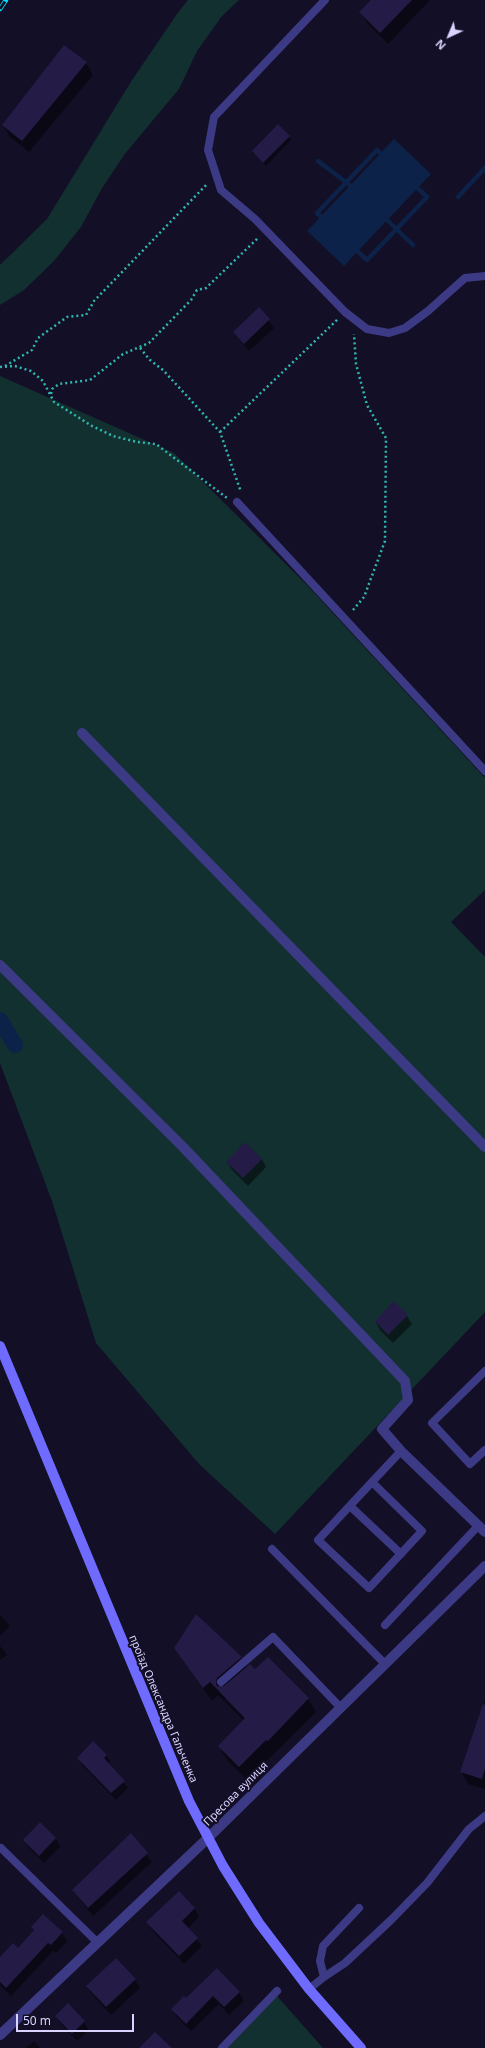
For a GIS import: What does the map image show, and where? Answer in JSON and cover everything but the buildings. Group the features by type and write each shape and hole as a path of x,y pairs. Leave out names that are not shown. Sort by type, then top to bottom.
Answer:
{"main road":[{"name":"проїзд Олександра Гальченка","path":"0,1346 189,1801 222,1866 278,1950 309,1989 361,2048"}],"street":[{"path":"82,733 485,1147"},
{"path":"0,965 183,1148 404,1381 408,1400 382,1429 401,1451 482,1528"},
{"name":"Пресова вулиця","path":"0,2035 208,1838 485,1566"}],"lane":[{"path":"325,0 214,117 208,150 222,190 266,231 345,312 367,329 389,333 404,328 428,311 465,278 485,276"},
{"path":"237,502 346,618 485,771"},
{"path":"485,1371 432,1423 470,1464 485,1450"},
{"path":"372,1482 422,1531 369,1588 318,1540 350,1506 372,1482 401,1451"},
{"path":"350,1506 401,1554"},
{"path":"385,1625 482,1528"},
{"path":"272,1549 385,1664"},
{"path":"221,1682 273,1637 340,1707"},
{"path":"309,1989 345,1963 392,1920 427,1883 469,1829 485,1816"},
{"path":"1,1848 97,1942"},
{"path":"324,1977 320,1961 323,1946 359,1908"},
{"path":"222,2048 277,1991"}],"path":[{"path":"5,366 32,350 38,338 67,317 86,315 94,301 216,174"},
{"path":"51,394 52,389 59,384 90,380 123,354 149,343 191,300 197,290 206,288 266,231"},
{"path":"220,432 345,312"},
{"path":"346,618 364,597 385,541 386,438 367,405 356,364 353,318"},
{"path":"140,348 150,360 163,370 220,432 243,496"},
{"path":"0,367 15,366 31,371 43,381 54,402 92,426 113,436 137,442 156,444 201,476 224,496 237,502"}],"green space":[{"path":"188,0 239,0 222,16 197,51 179,89 124,155 101,190 81,227 54,261 24,290 0,305 0,265 47,219 132,80"},
{"path":"0,376 174,453 307,585 485,778 485,890 451,922 485,957 485,1312 275,1534 199,1464 96,1343 52,1201 0,1063"},
{"path":"277,1996 323,2048 227,2048"}],"water":[{"path":"394,139 431,174 344,266 307,231"}],"waterway":[{"path":"377,150 427,197 367,260 317,213 377,150"},
{"path":"318,161 355,189"},
{"path":"458,197 485,168"},
{"path":"383,216 413,245"},
{"path":"0,1020 15,1045"}],"railway":[{"path":"0,9 6,0"}]}
